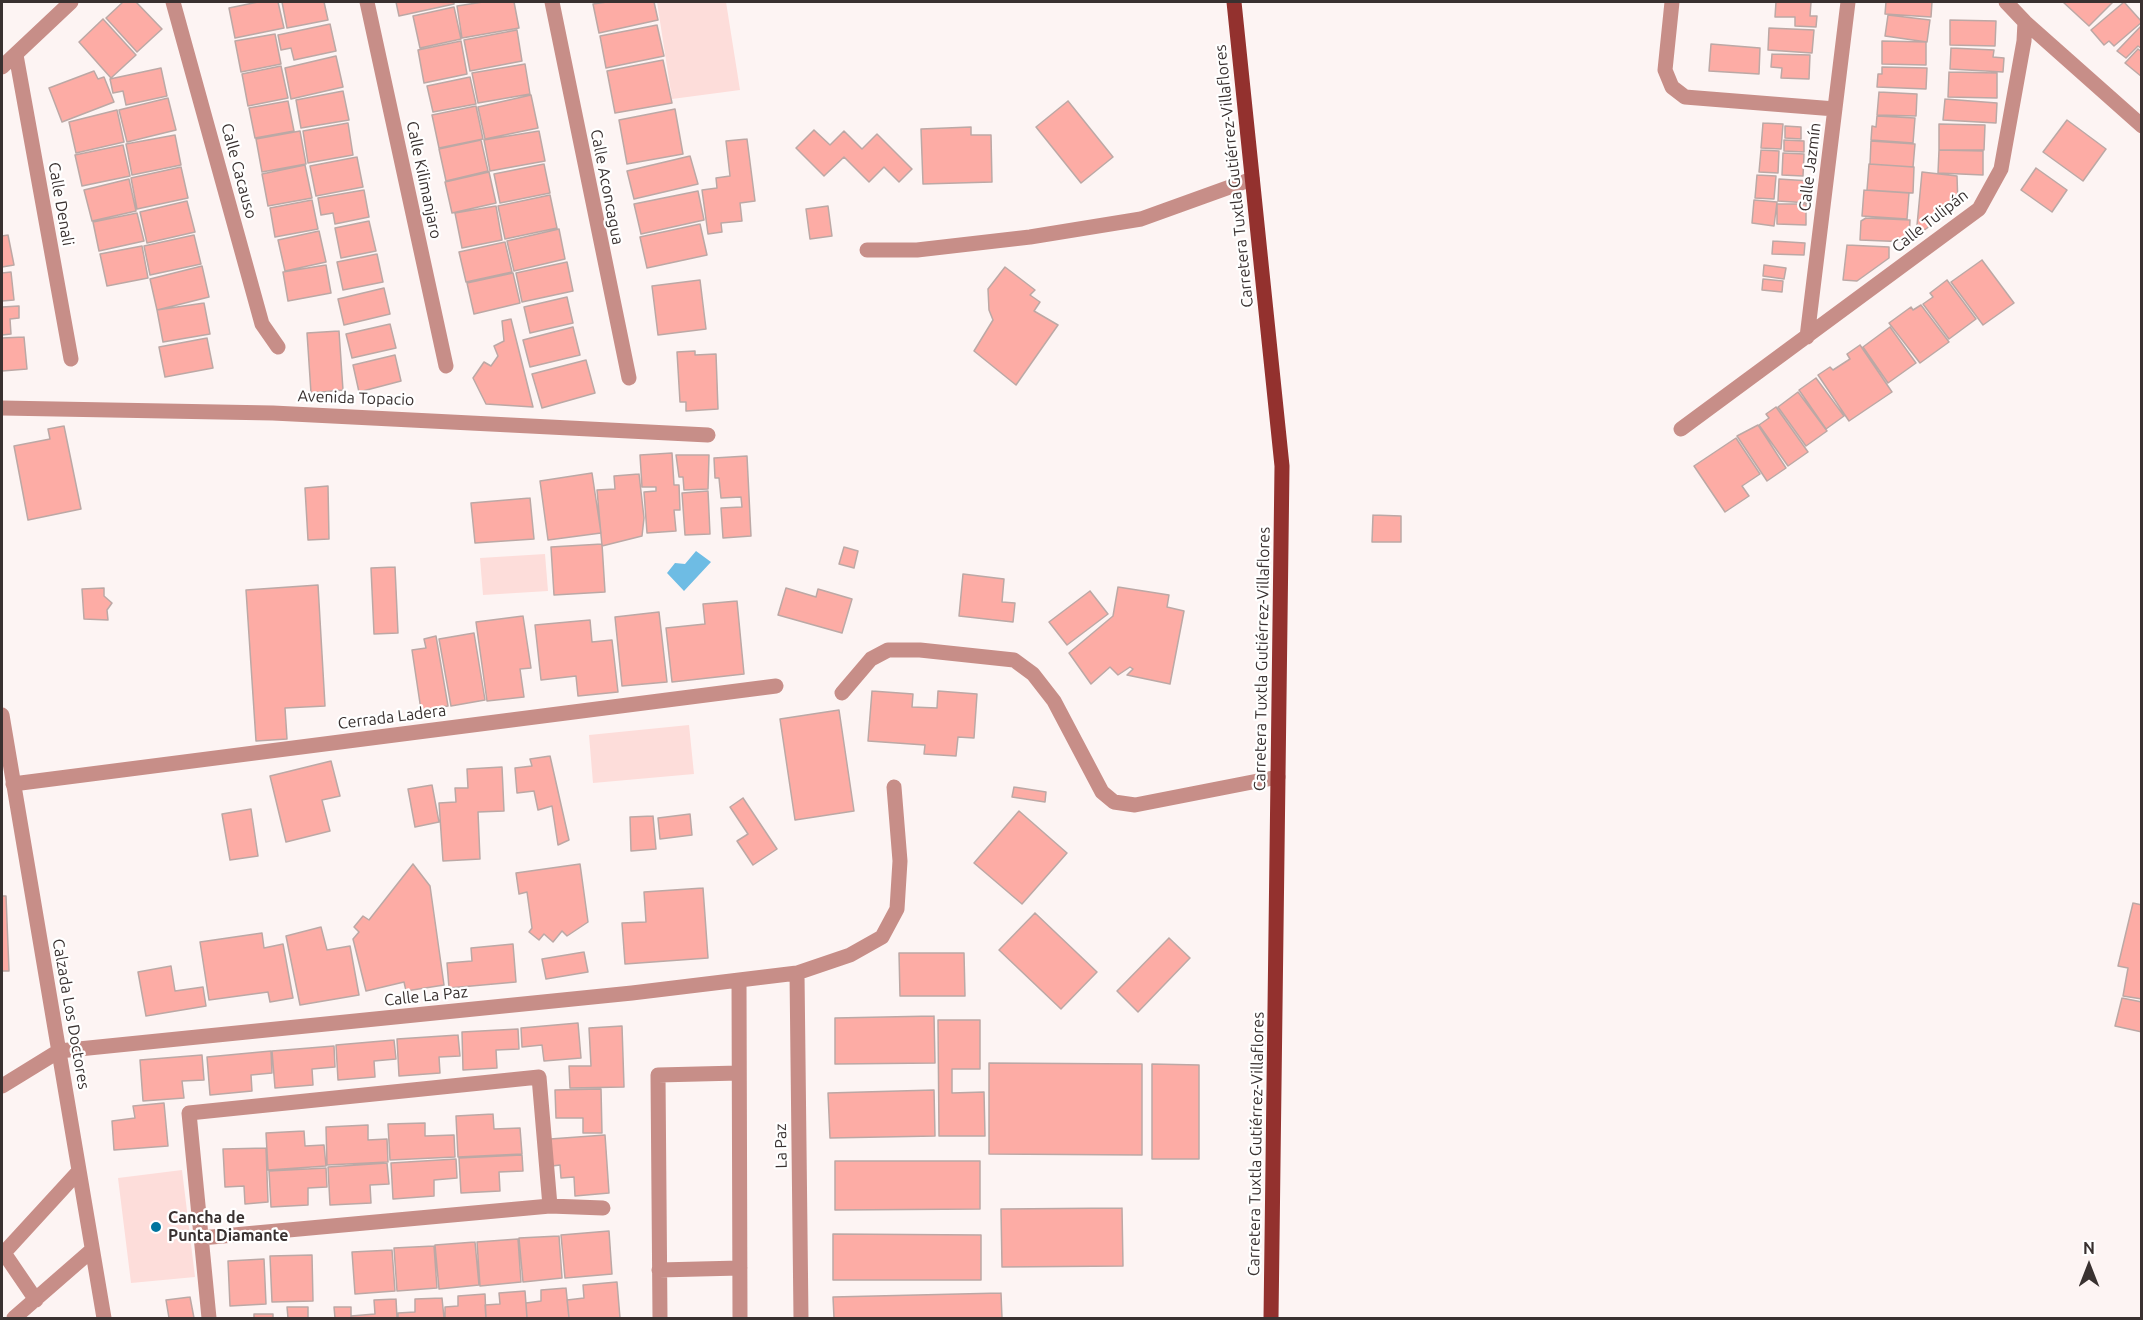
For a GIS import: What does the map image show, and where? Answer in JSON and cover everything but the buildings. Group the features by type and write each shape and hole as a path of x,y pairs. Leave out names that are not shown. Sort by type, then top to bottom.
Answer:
{"main road":[{"name":"Carretera Tuxtla Gutiérrez-Villaflores","path":"1234,2 1282,466 1271,1318"}],"street":[{"path":"2,67 71,2"},
{"name":"Calle Cacauso","path":"173,2 262,324 278,347"},
{"name":"Calle Kilimanjaro","path":"367,2 446,366"},
{"name":"Calle Aconcagua","path":"552,2 629,378"},
{"path":"1672,2 1665,70 1672,87 1685,97 1835,108"},
{"name":"Calle Jazmín","path":"1807,337 1848,2"},
{"path":"2006,2 2025,22 2142,126"},
{"name":"Calle Tulipán","path":"1681,429 1979,209 2001,169 2024,42 2025,22"},
{"name":"Calle Denali","path":"16,55 71,359"},
{"path":"867,250 917,250 996,241 1141,219 1252,179"},
{"name":"Avenida Topacio","path":"2,408 273,413 708,435"},
{"path":"842,693 871,659 888,650 920,650 1014,660 1033,674 1054,701 1102,792 1114,802 1135,805 1278,777"},
{"name":"Cerrada Ladera","path":"13,784 776,686"},
{"name":"Calzada Los Doctores","path":"2,716 104,1318"},
{"name":"Calle La Paz","path":"59,1052 797,973 850,955 882,937 897,909 900,861 894,787"},
{"name":"La Paz","path":"797,973 801,1318"},
{"path":"739,980 740,1318"},
{"path":"2,1086 59,1052"},
{"path":"660,1318 658,1075 739,1073"},
{"path":"209,1318 189,1113 539,1077 550,1206"},
{"path":"36,1300 3,1254 79,1171"},
{"path":"201,1238 550,1206 603,1208"},
{"path":"14,1318 92,1250"},
{"path":"659,1270 740,1268"}],"shaded area":[{"path":"657,2 726,2 740,90 672,99"},
{"path":"545,554 548,591 483,595 480,558"},
{"path":"689,725 694,774 593,783 589,735"},
{"name":"Cancha de Punta Diamante","path":"182,1170 195,1277 131,1283 118,1178"}],"water":[{"path":"696,551 711,562 684,591 667,573 675,563 685,564"}],"place":[{"name":"Cancha de Punta Diamante","path":"156,1227"}]}
